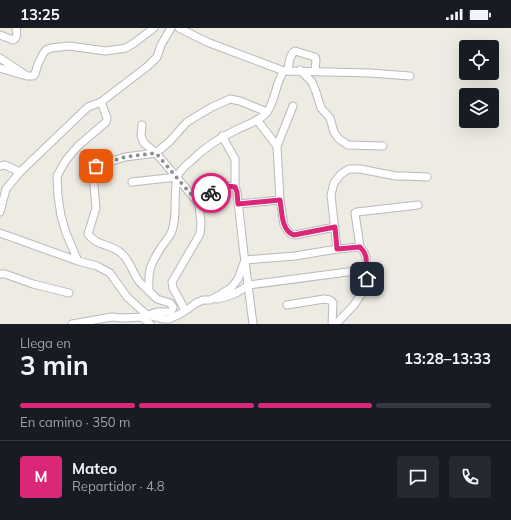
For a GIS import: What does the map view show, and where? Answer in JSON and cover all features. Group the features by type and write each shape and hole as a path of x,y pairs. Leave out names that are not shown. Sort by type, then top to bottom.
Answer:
{"street":[{"path":"0,35 13,40 16,36 16,28"},
{"path":"0,68 14,73 33,76 43,54 46,50 51,48 69,46 106,51 126,48 154,28"},
{"path":"0,212 3,189 88,106 101,102 148,66 157,57 161,45 171,28"},
{"path":"179,28 214,44 286,70 410,76"},
{"path":"149,291 148,277 150,267 171,233 174,223 177,177 182,168 202,150 222,136 257,120 267,112 281,75 286,70 292,53 295,51 315,58 315,71"},
{"path":"0,58 27,76"},
{"path":"300,70 312,82 321,108 330,118 333,124 334,132 339,138 348,145 383,146"},
{"path":"72,324 112,317 123,318 145,316 157,312 170,312 173,307 170,304 158,299 138,280 122,253 90,238 88,234 96,208 92,173 96,166 125,157 156,153 170,141 187,122 212,107 230,99 240,101 267,112"},
{"path":"78,262 66,233 61,216 57,176 66,160 78,146 106,122 107,118 101,102"},
{"path":"293,106 277,146 280,200 284,226 291,234 294,235 335,227"},
{"path":"257,120 277,146"},
{"path":"142,126 141,136 144,144 156,153 199,205 201,224 200,234 172,282 173,288 185,310"},
{"path":"222,136 235,159 235,187 237,192 253,324"},
{"path":"0,166 5,165 20,172"},
{"path":"337,249 331,195 334,183 341,174 349,169 372,171 396,176 427,177"},
{"path":"132,182 177,177"},
{"path":"199,205 215,190 223,186 235,187"},
{"path":"238,204 280,200"},
{"path":"336,324 354,305 362,293 367,279 366,257 360,247 355,213 418,205"},
{"path":"0,233 78,262 97,266 110,274 127,298 145,316 150,324"},
{"path":"245,260 295,256 360,247"},
{"path":"210,300 232,287 238,279 245,260"},
{"path":"145,316 169,319 196,303 204,300 226,298 249,285 355,271 360,272 367,279"},
{"path":"0,274 5,274 33,284 69,292"},
{"path":"287,305 324,299 330,300 333,303 332,324"}],"way so far":[{"path":"96,166 125,157 156,153 199,205 211,193"}],"route":[{"path":"211,193 223,186 229,186 235,187 238,204 280,200 284,226 291,234 294,235 335,227 337,249 360,247 364,252 366,257 367,279"}]}
